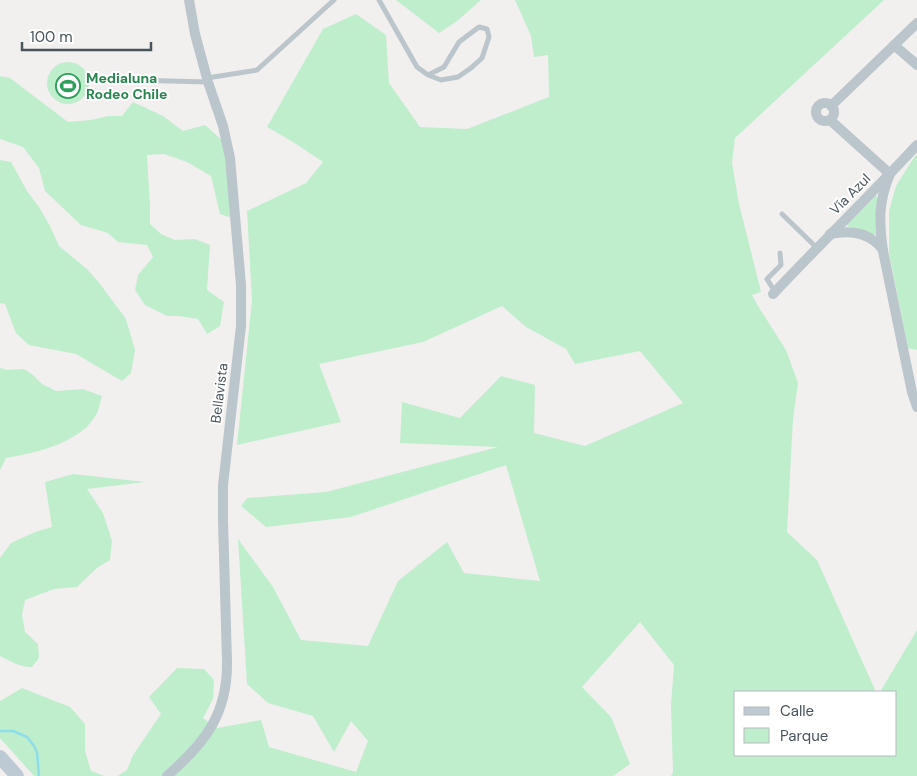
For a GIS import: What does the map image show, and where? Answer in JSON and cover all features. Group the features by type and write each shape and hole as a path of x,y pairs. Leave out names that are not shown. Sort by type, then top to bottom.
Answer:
{"main road":[{"path":"0,757 17,776"}],"street":[{"name":"Bellavista","path":"168,776 196,749 211,729 224,695 227,673 223,494 240,335 241,285 230,158 224,126 207,80 195,34 189,0"},
{"path":"831,106 917,23"},
{"path":"894,45 917,65"},
{"path":"831,106 824,104 818,107 816,114 820,120 830,120 890,174"},
{"path":"830,120 833,115 831,106"},
{"name":"Vía Azul","path":"774,294 917,145"},
{"name":"Vía Azul","path":"890,174 880,206 880,229 912,392 917,407"},
{"name":"Vía Azul","path":"830,234 847,231 865,235 883,251"}],"lane":[{"path":"94,79 207,80 257,70 334,0"},
{"path":"379,0 417,67 428,75 441,80 458,77 482,58 489,38 487,30 479,27 459,42 444,67 428,75"},
{"path":"782,214 817,248"},
{"path":"774,294 767,279 781,265 780,253"}],"green space":[{"path":"396,0 481,0 457,21 439,33"},
{"path":"515,0 884,0 735,138 732,163 739,204 761,292 752,295 786,350 798,383 793,419 787,532 817,560 876,691 734,691 734,756 897,756 897,691 881,691 917,630 917,776 671,776 673,772 671,705 674,665 640,622 582,687 611,717 630,764 613,776 117,776 127,770 133,755 161,714 149,697 177,668 204,669 214,680 213,699 203,718 217,728 261,720 269,747 356,772 368,741 351,721 334,752 313,716 268,703 247,684 238,539 273,587 301,640 368,646 398,581 447,542 464,573 540,581 506,465 351,517 266,527 241,506 247,498 326,492 498,447 400,443 402,402 460,418 501,376 535,385 534,433 585,446 683,403 640,351 575,364 566,349 526,327 502,306 423,342 319,364 341,422 237,445 252,300 247,211 306,183 323,162 267,127 323,29 356,14 386,35 389,83 420,127 467,129 549,97 548,55 534,57 531,36"},
{"name":"Medialuna Rodeo Chile","path":"64,62 72,62 83,68 89,83 83,98 72,104 64,104 53,98 47,87 47,79 53,68"},
{"path":"0,76 10,78 68,122 108,116 122,116 133,102 163,116 183,131 205,125 223,141 232,218 220,214 211,176 187,162 164,154 147,155 150,224 161,234 175,240 195,239 210,245 207,290 224,302 220,326 207,334 198,319 167,316 145,305 135,290 138,275 153,257 147,245 118,242 108,233 81,225 45,191 39,168 23,147 0,139"},
{"path":"917,154 917,350 908,348 889,253 889,211 896,186"},
{"path":"0,160 11,162 50,226 59,246 87,269 126,319 135,350 131,373 122,381 76,354 29,345 16,333 5,304 0,303"},
{"path":"876,195 878,198 875,220 876,234 847,226 847,224"},
{"path":"0,368 8,370 24,369 42,384 56,391 83,389 102,396 97,413 89,425 68,440 43,450 6,458 0,470"},
{"path":"73,474 145,482 87,489 103,513 112,541 110,560 97,568 77,587 54,589 25,600 22,614 25,632 38,644 39,658 32,667 23,666 0,656 0,558 11,543 35,532 52,527 45,482"},
{"path":"22,688 70,707 85,724 85,751 91,771 105,776 34,776 0,738 0,701"}],"waterway":[{"path":"0,731 13,731 27,737 37,752 39,776"}],"place":[{"name":"Medialuna Rodeo Chile","path":"68,86"}]}
